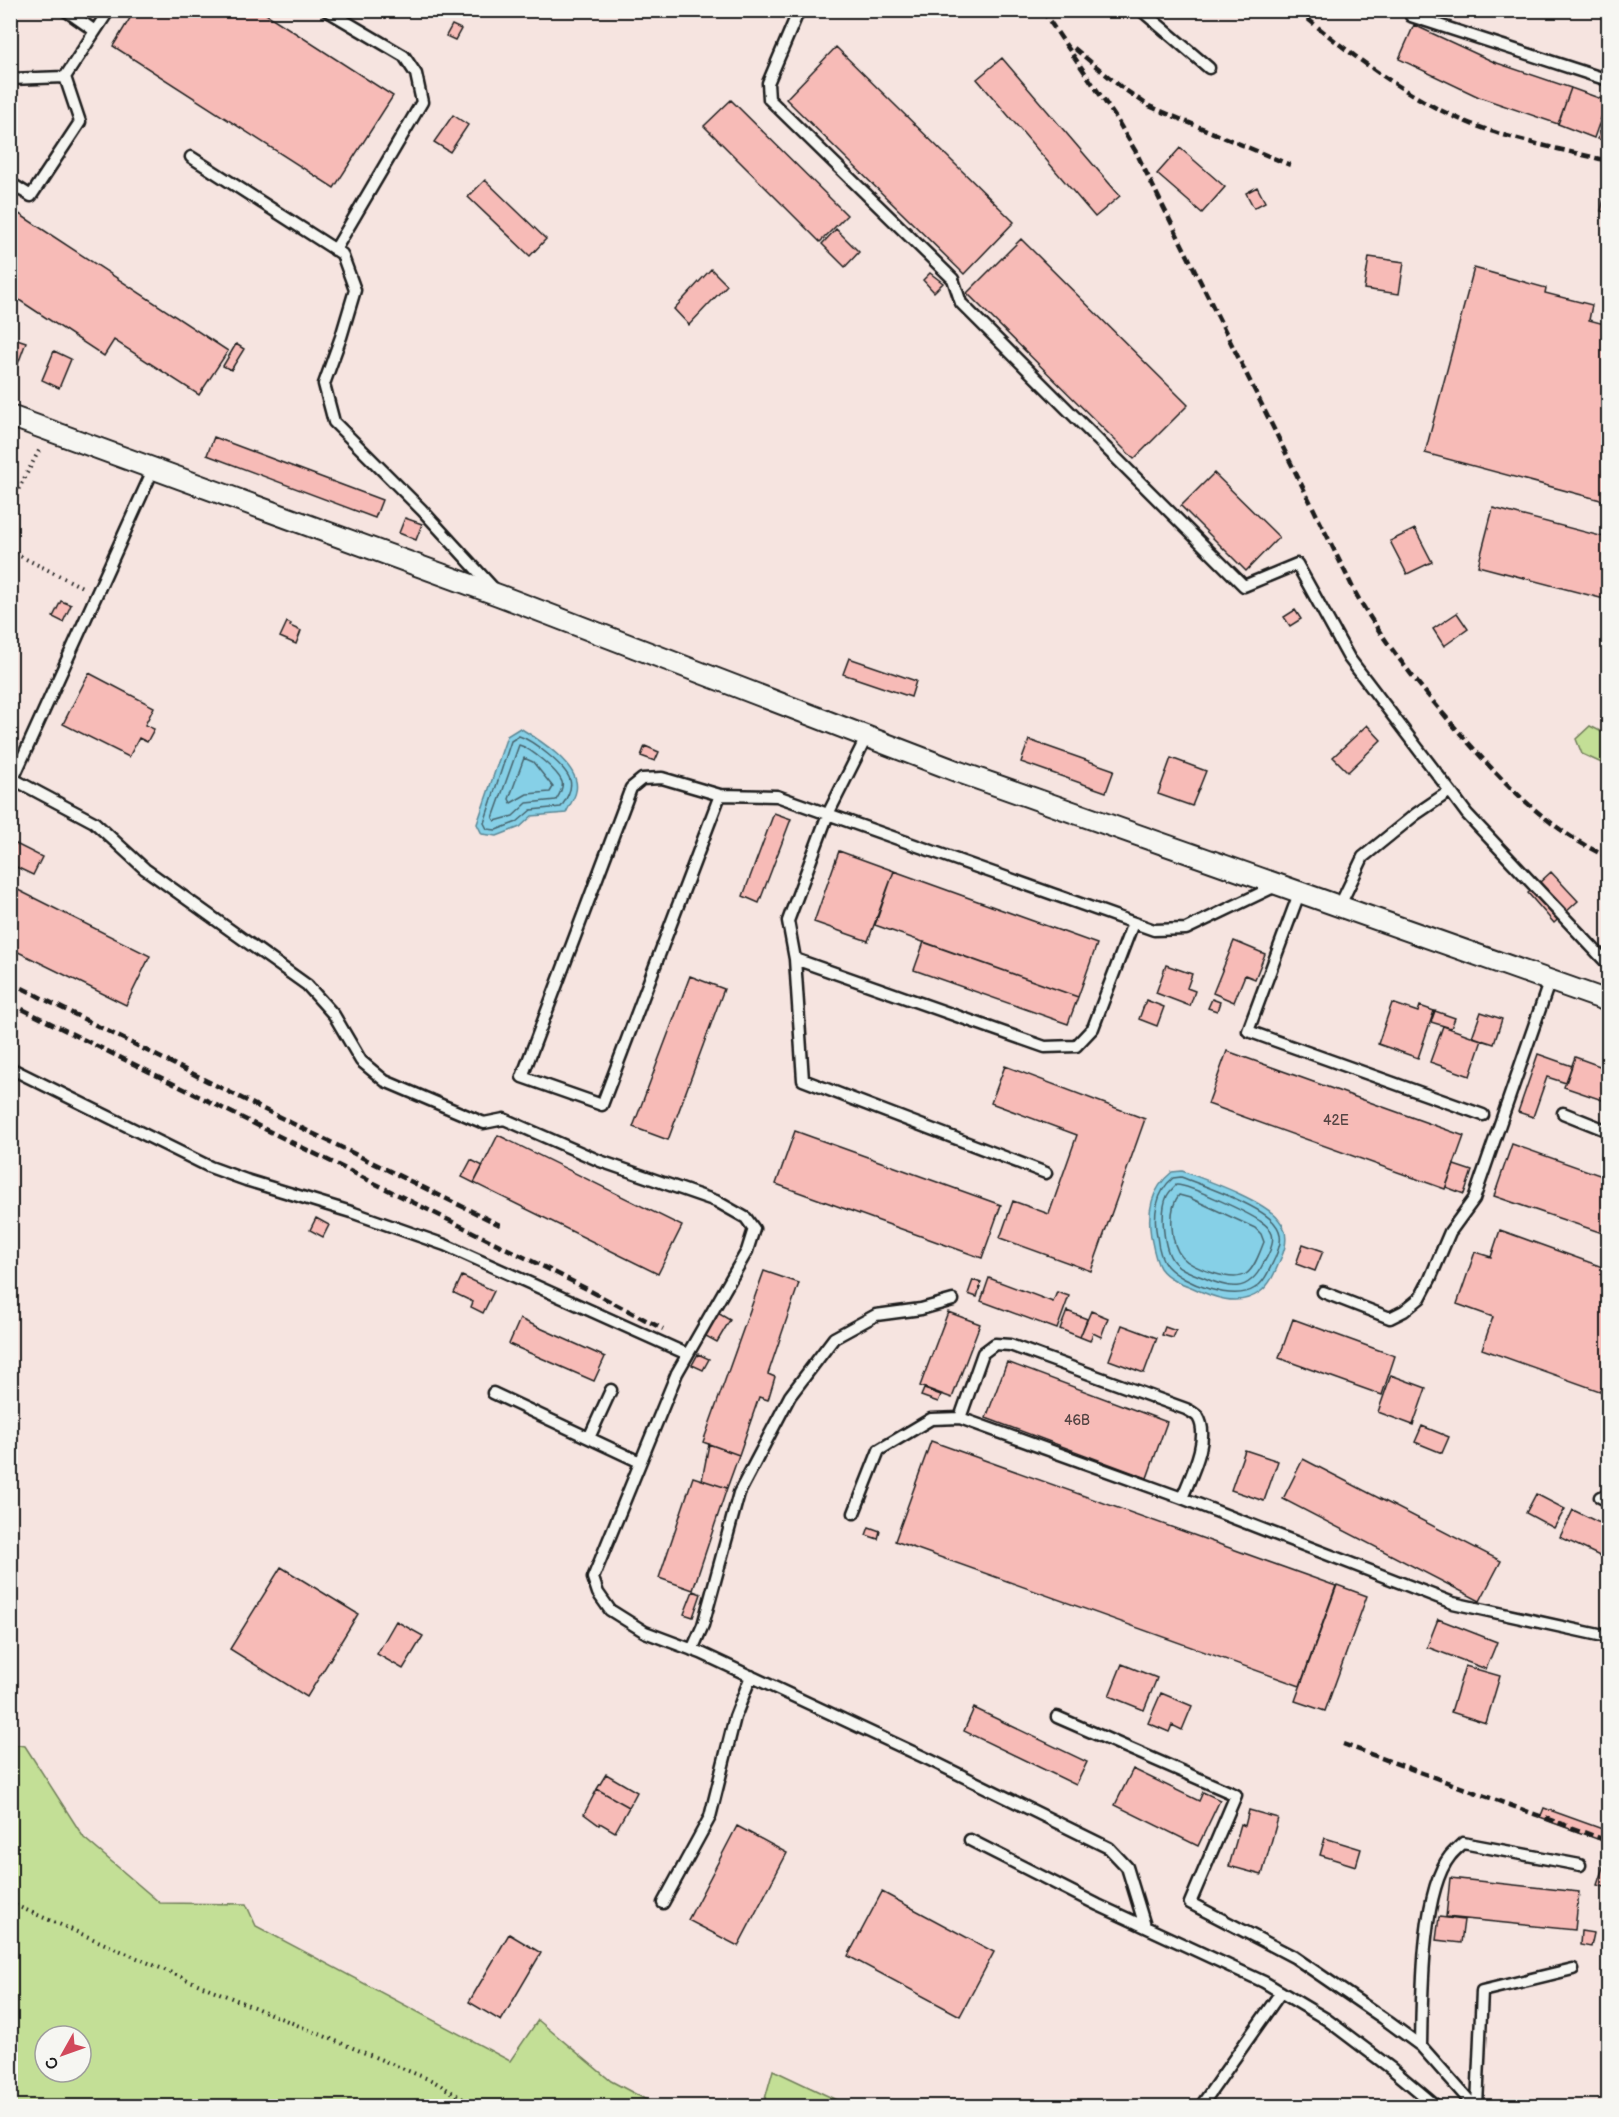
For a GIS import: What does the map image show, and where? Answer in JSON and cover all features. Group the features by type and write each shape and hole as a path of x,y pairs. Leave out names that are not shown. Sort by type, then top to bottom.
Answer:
{"street":[{"path":"10,416 501,596 959,772 1608,1000"}],"lane":[{"path":"65,10 95,31"},
{"path":"65,77 109,10"},
{"path":"326,10 404,56 416,74 422,102 335,250"},
{"path":"799,10 768,83 769,99 953,279 961,303 1244,586 1297,564 1349,658 1467,814 1608,964"},
{"path":"1141,10 1209,68"},
{"path":"1413,10 1411,16 1608,80"},
{"path":"10,79 65,77"},
{"path":"10,183 31,196 80,122 65,77"},
{"path":"191,157 342,255 355,290 324,384 334,422 422,510 501,596"},
{"path":"153,470 98,595 12,779 94,822 145,869 307,985 334,1015 361,1061 385,1081 484,1123 504,1119 600,1161 716,1201 746,1218 754,1229 747,1251 677,1372 593,1578 598,1593 610,1610 645,1632 751,1676 1109,1848 1127,1867 1145,1926"},
{"path":"867,736 828,813 788,921 795,959 803,1080 1046,1173"},
{"path":"720,795 602,1106 522,1077 630,788 642,779 662,778 720,795 777,796 1154,930 1186,929 1281,884"},
{"path":"1340,905 1363,857 1416,814 1450,791"},
{"path":"1300,891 1248,1031 1483,1115"},
{"path":"795,959 1046,1047 1076,1046 1093,1028 1133,923"},
{"path":"1323,1292 1390,1318 1404,1311 1420,1298 1431,1279 1450,1232 1474,1199 1550,980"},
{"path":"10,1068 210,1167 445,1245 687,1354"},
{"path":"1563,1113 1608,1131"},
{"path":"692,1650 703,1625 739,1493 790,1396 834,1338 876,1315 921,1309 953,1300"},
{"path":"960,1418 983,1353 995,1344 1010,1345 1186,1409 1197,1417 1202,1432 1200,1452 1182,1498"},
{"path":"589,1438 611,1390"},
{"path":"493,1393 640,1462"},
{"path":"854,1513 879,1450 931,1419 960,1418 1182,1498 1453,1603 1608,1637"},
{"path":"663,1902 710,1817 735,1717 751,1676"},
{"path":"1057,1717 1236,1795 1190,1903 1294,1957 1383,2018 1421,2046 1476,2106"},
{"path":"970,1840 1098,1905 1281,1992 1326,2019 1436,2106"},
{"path":"1421,2046 1424,1964 1430,1920 1436,1886 1449,1857 1464,1843 1580,1865"},
{"path":"1476,2106 1482,1991 1573,1969"},
{"path":"1201,2106 1281,1992"}],"path":[{"path":"10,505 50,431"},
{"path":"10,551 98,595"},
{"path":"10,1903 188,1980 433,2081 475,2106"}],"green space":[{"path":"1590,726 1608,735 1608,766 1582,754 1576,739"},
{"path":"11,1744 25,1746 84,1838 160,1903 246,1904 256,1926 510,2061 538,2020 611,2081 658,2106 11,2106"},
{"path":"773,2070 849,2106 763,2106"}],"water":[{"path":"520,728 547,746 566,763 576,782 576,791 566,813 532,816 520,827 497,836 482,834 477,824 507,736"},
{"path":"1182,1171 1261,1205 1282,1225 1286,1239 1283,1253 1270,1281 1264,1289 1252,1297 1234,1300 1216,1297 1174,1280 1160,1268 1151,1237 1150,1209 1159,1186 1172,1172"}],"building":[{"path":"135,10 260,10 393,96 334,188 113,46"},
{"path":"452,25 461,29 455,40 446,36"},
{"path":"1414,25 1494,62 1571,88 1558,124 1479,97 1399,59"},
{"path":"836,47 1014,222 964,274 786,99"},
{"path":"1002,58 1120,196 1095,217 977,79"},
{"path":"1571,88 1607,101 1594,138 1558,124"},
{"path":"731,100 847,215 820,242 704,126"},
{"path":"1608,102 1608,141 1598,139"},
{"path":"453,115 468,125 450,152 434,142"},
{"path":"1180,148 1225,187 1202,213 1157,174"},
{"path":"485,180 546,239 530,256 468,197"},
{"path":"1608,182 1608,213 1601,211"},
{"path":"1257,187 1265,202 1254,208 1246,193"},
{"path":"10,208 228,351 199,395 114,340 104,356 10,294"},
{"path":"836,229 859,252 845,267 822,244"},
{"path":"1021,239 1188,405 1134,459 967,293"},
{"path":"1369,257 1404,262 1399,294 1364,289"},
{"path":"1474,268 1546,288 1545,293 1592,305 1589,320 1608,325 1608,502 1425,453"},
{"path":"711,269 727,285 689,325 674,309"},
{"path":"930,273 943,283 934,292 923,280"},
{"path":"17,339 26,342 15,372 10,370 10,354"},
{"path":"236,344 244,349 231,370 223,366"},
{"path":"54,351 71,359 59,388 42,380"},
{"path":"214,437 382,500 375,518 207,455"},
{"path":"1214,473 1279,537 1246,571 1181,506"},
{"path":"1493,508 1608,538 1608,600 1478,566"},
{"path":"405,518 422,524 416,540 399,533"},
{"path":"1415,529 1432,562 1407,574 1390,541"},
{"path":"61,601 71,605 63,622 53,617"},
{"path":"1295,610 1301,619 1290,626 1284,617"},
{"path":"1457,613 1468,629 1444,646 1433,629"},
{"path":"287,622 301,631 296,644 280,637"},
{"path":"849,658 916,681 911,697 843,674"},
{"path":"89,673 154,707 145,725 154,729 147,742 139,738 129,757 63,724"},
{"path":"1367,725 1381,740 1348,772 1333,757"},
{"path":"1029,740 1114,770 1106,792 1021,762"},
{"path":"645,746 659,752 655,761 641,756"},
{"path":"1171,758 1206,771 1192,806 1158,794"},
{"path":"774,813 791,819 759,903 743,896"},
{"path":"12,842 42,857 33,875 10,864"},
{"path":"839,851 894,871 868,941 814,922"},
{"path":"894,871 1097,944 1078,997 875,925"},
{"path":"1551,872 1578,901 1554,923 1528,893"},
{"path":"10,886 150,956 126,1005 10,948"},
{"path":"1234,941 1265,954 1255,979 1245,975 1234,1002 1213,993"},
{"path":"924,942 1078,997 1068,1024 914,970"},
{"path":"1166,965 1192,974 1187,988 1195,991 1190,1006 1156,993"},
{"path":"690,976 724,989 668,1140 633,1127"},
{"path":"1212,999 1220,1002 1217,1011 1208,1008"},
{"path":"1146,1000 1164,1007 1157,1026 1139,1019"},
{"path":"1392,1003 1418,1012 1420,1006 1434,1011 1418,1058 1378,1044"},
{"path":"1435,1011 1455,1018 1451,1028 1431,1022"},
{"path":"1481,1012 1502,1019 1494,1044 1472,1037"},
{"path":"1443,1026 1482,1040 1470,1076 1430,1062"},
{"path":"1227,1051 1464,1136 1445,1189 1208,1104"},
{"path":"1538,1054 1572,1066 1566,1083 1547,1077 1533,1117 1518,1112"},
{"path":"1575,1057 1608,1069 1608,1102 1564,1087"},
{"path":"1005,1066 1145,1119 1091,1271 1000,1238 1013,1201 1049,1214 1077,1135 991,1103"},
{"path":"795,1131 1001,1205 982,1258 776,1184"},
{"path":"498,1135 682,1226 658,1274 474,1183"},
{"path":"1512,1144 1608,1178 1608,1235 1494,1196"},
{"path":"471,1160 483,1166 474,1183 462,1177"},
{"path":"1454,1165 1472,1171 1464,1194 1446,1187"},
{"path":"316,1218 329,1225 323,1237 310,1230"},
{"path":"1500,1230 1608,1269 1608,1394 1482,1349 1493,1317 1457,1304 1475,1252 1491,1257"},
{"path":"1303,1244 1323,1251 1315,1271 1296,1264"},
{"path":"764,1271 799,1283 768,1374 775,1377 768,1400 759,1397 739,1455 703,1442"},
{"path":"462,1276 494,1291 483,1313 471,1307 473,1302 454,1293"},
{"path":"989,1278 1053,1302 1057,1292 1069,1296 1057,1329 981,1301"},
{"path":"973,1280 981,1283 977,1297 968,1294"},
{"path":"1067,1311 1087,1319 1080,1337 1060,1329"},
{"path":"1091,1311 1108,1318 1101,1337 1093,1333 1090,1341 1080,1337"},
{"path":"716,1312 730,1320 717,1342 704,1335"},
{"path":"948,1312 980,1324 952,1398 920,1386"},
{"path":"520,1319 605,1357 594,1381 509,1344"},
{"path":"1293,1319 1395,1356 1382,1395 1279,1358"},
{"path":"1122,1325 1157,1338 1144,1373 1109,1360"},
{"path":"1165,1327 1176,1331 1173,1338 1162,1335"},
{"path":"698,1354 709,1359 703,1370 692,1365"},
{"path":"1007,1362 1167,1422 1147,1478 986,1418"},
{"path":"1391,1375 1426,1388 1413,1425 1378,1412"},
{"path":"924,1389 941,1395 938,1402 921,1396"},
{"path":"1422,1426 1449,1437 1442,1453 1415,1442"},
{"path":"931,1441 1336,1586 1300,1686 895,1541"},
{"path":"709,1444 739,1455 727,1488 702,1480"},
{"path":"1245,1450 1278,1461 1264,1501 1231,1490"},
{"path":"1303,1459 1501,1561 1480,1601 1283,1499"},
{"path":"693,1477 727,1488 693,1590 659,1578"},
{"path":"1536,1494 1565,1509 1554,1528 1526,1513"},
{"path":"1573,1510 1608,1527 1608,1560 1560,1537"},
{"path":"869,1527 880,1531 878,1539 866,1535"},
{"path":"281,1567 358,1614 307,1697 230,1649"},
{"path":"1337,1585 1367,1596 1325,1711 1295,1701"},
{"path":"693,1591 701,1594 693,1617 684,1614"},
{"path":"1438,1619 1497,1642 1486,1669 1427,1647"},
{"path":"396,1621 423,1636 403,1669 377,1654"},
{"path":"1122,1664 1157,1678 1144,1710 1109,1696"},
{"path":"1465,1666 1500,1676 1486,1723 1451,1712"},
{"path":"1161,1693 1192,1706 1182,1730 1172,1725 1169,1732 1148,1723"},
{"path":"974,1708 1087,1762 1076,1785 964,1731"},
{"path":"1133,1769 1199,1801 1203,1792 1220,1800 1198,1846 1115,1805"},
{"path":"606,1774 637,1792 629,1807 597,1789"},
{"path":"597,1789 629,1807 615,1832 600,1823 599,1825 584,1814"},
{"path":"1544,1808 1608,1831 1608,1843 1540,1818"},
{"path":"1249,1810 1278,1818 1262,1875 1229,1866 1241,1824 1245,1826"},
{"path":"737,1826 787,1853 738,1946 688,1920"},
{"path":"1325,1838 1361,1849 1356,1866 1320,1855"},
{"path":"1608,1852 1608,1888 1597,1885"},
{"path":"1450,1878 1579,1892 1575,1930 1446,1917"},
{"path":"882,1892 994,1952 960,2016 848,1956"},
{"path":"1439,1917 1464,1920 1461,1943 1436,1940"},
{"path":"1581,1931 1594,1933 1591,1947 1580,1945"},
{"path":"509,1934 541,1953 501,2021 469,2002"}],"railway":[{"path":"1042,10 1116,118 1136,152 1356,594 1377,628 1439,709 1504,781 1542,816 1585,845 1608,857"},
{"path":"1297,10 1340,45 1388,79 1437,108 1503,135 1608,161"},
{"path":"1074,48 1121,87 1149,106 1290,165"},
{"path":"10,982 500,1225"},
{"path":"10,1003 562,1276 663,1329"},
{"path":"1343,1744 1608,1841"}]}
